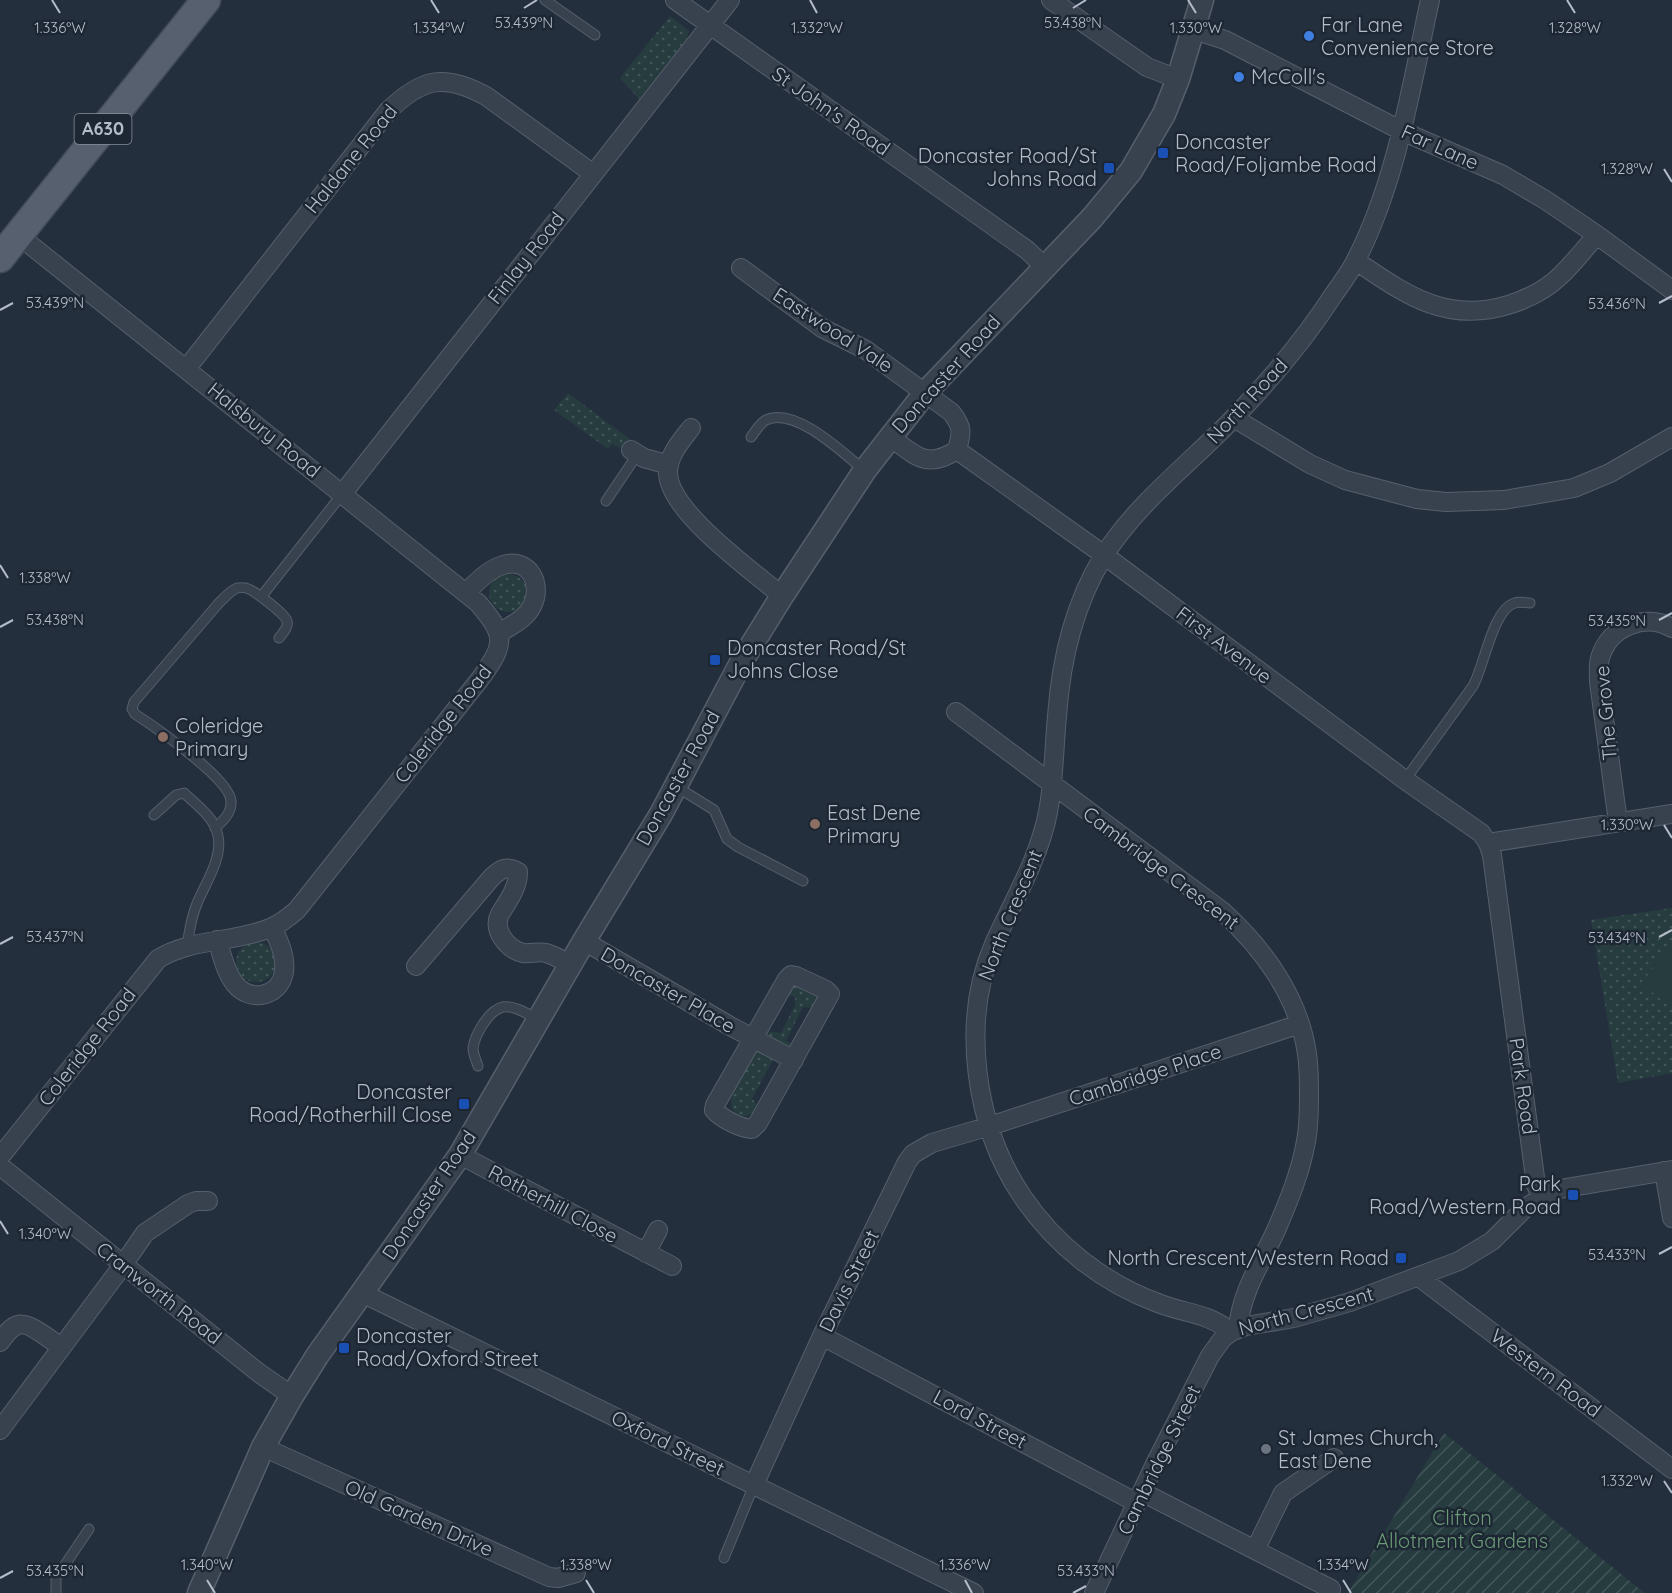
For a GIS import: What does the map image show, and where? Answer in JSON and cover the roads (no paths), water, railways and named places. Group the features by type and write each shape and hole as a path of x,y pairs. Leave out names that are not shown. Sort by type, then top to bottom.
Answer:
{"main road":[{"name":"A630","path":"0,258 206,0"}],"street":[{"name":"St John's Road","path":"675,0 1027,250 1045,267"},
{"name":"Finlay Road","path":"343,493 730,0"},
{"path":"1051,0 1147,67 1178,79"},
{"name":"Doncaster Road","path":"199,1593 263,1447 292,1395 317,1356 460,1155 584,941 661,814 738,669 782,596 865,470 925,393 1092,218 1131,171 1164,114 1178,79 1202,0"},
{"name":"North Road","path":"1052,785 1057,715 1065,652 1085,591 1104,555 1157,491 1234,418 1311,330 1356,261 1382,197 1402,130 1430,0"},
{"name":"Far Lane","path":"1194,30 1225,40 1402,130 1503,175 1597,235 1672,290"},
{"name":"Haldane Road","path":"187,368 388,111 413,89 428,83 441,82 457,83 471,88 486,96 592,173"},
{"name":"Halsbury Road","path":"18,235 466,593 478,603 500,633"},
{"path":"1356,261 1400,291 1426,303 1463,312 1484,310 1522,301 1539,292 1559,277 1597,235"},
{"name":"Eastwood Vale","path":"741,268 822,328 866,350 925,393"},
{"path":"890,437 918,458 931,461 945,458 957,450 961,436 960,423 951,412 925,393"},
{"path":"1234,418 1310,464 1345,480 1407,497 1446,502 1504,500 1574,488 1610,473 1672,437"},
{"path":"691,428 673,454 669,465 668,475 671,485 687,511 702,528 782,596"},
{"name":"First Avenue","path":"957,450 1104,555 1405,780 1481,833 1488,843"},
{"path":"634,453 669,465"},
{"path":"466,593 492,570 505,564 526,567 533,574 536,583 533,605 519,621 500,633"},
{"name":"The Grove","path":"1618,822 1599,682 1600,658 1609,641 1620,629 1634,623 1648,621 1672,628"},
{"name":"Coleridge Road","path":"0,1157 68,1073 147,969 163,955 187,946 257,933 272,927 297,909 480,679 495,654 500,633"},
{"name":"Cambridge Crescent","path":"956,712 1195,889 1240,927 1273,967 1300,1024 1307,1054 1309,1093 1307,1138 1301,1164 1278,1227 1249,1285 1234,1331"},
{"name":"North Crescent","path":"1052,785 1042,838 983,973 975,1023 976,1053 981,1090 994,1142 1010,1177 1046,1226 1085,1264 1132,1293 1163,1305 1205,1316 1234,1331 1326,1310 1459,1261 1479,1251 1492,1241 1525,1208 1541,1196"},
{"path":"1488,843 1672,814"},
{"name":"Park Road","path":"1488,843 1536,1185 1541,1196"},
{"path":"416,966 502,868 510,868 518,872 518,881 498,919 497,927 509,946 521,952 544,952 571,964"},
{"path":"217,940 234,983 248,994 257,996 274,989 282,981 283,955 272,927"},
{"name":"Doncaster Place","path":"584,941 794,1060"},
{"name":"Doncaster Place","path":"791,975 796,975 830,994 758,1123 752,1129 744,1129 714,1110 752,1038 791,975"},
{"name":"Cambridge Place","path":"990,1126 1300,1024"},
{"name":"Davis Street","path":"754,1485 822,1336 907,1162 913,1154 932,1143 990,1126"},
{"name":"Rotherhill Close","path":"460,1155 672,1266"},
{"name":"Cranworth Road","path":"0,1166 259,1373 292,1395"},
{"path":"1541,1196 1554,1190 1668,1171 1672,1218"},
{"path":"0,1430 145,1233 188,1204 208,1201"},
{"path":"646,1252 658,1230"},
{"name":"Western Road","path":"1419,1276 1672,1469"},
{"name":"Oxford Street","path":"362,1293 974,1593"},
{"path":"0,1342 12,1328 19,1324 26,1324 61,1347"},
{"name":"Cambridge Street","path":"1094,1593 1210,1356 1223,1338 1234,1331"},
{"name":"Lord Street","path":"822,1336 1140,1497 1255,1550 1331,1589"},
{"name":"Old Garden Drive","path":"263,1447 549,1577 558,1578 576,1573"},
{"path":"1255,1550 1283,1493 1334,1458"}],"lane":[{"path":"545,0 595,35"},
{"path":"751,437 769,418 797,421 809,426 865,470"},
{"path":"606,501 634,453"},
{"path":"261,597 343,493"},
{"path":"215,828 227,817 230,809 232,802 227,789 185,750 135,714 132,709 134,702 231,591 246,588 261,597 287,621 287,626 279,638"},
{"path":"1405,780 1473,686 1480,674 1492,630 1507,607 1516,602 1530,603"},
{"path":"675,786 714,810 727,839 803,881"},
{"path":"154,815 176,795 184,793 201,808 219,837 209,877 189,927 187,946"},
{"path":"478,1066 473,1046 478,1034 495,1011 504,1007 516,1008 538,1020"},
{"path":"724,1558 754,1485"},
{"path":"56,1593 56,1578 89,1529"}],"place":[{"name":"Far Lane Convenience Store","path":"1309,36"},
{"name":"McColl's","path":"1239,77"},
{"name":"Doncaster Road/Foljambe Road","path":"1163,153"},
{"name":"Doncaster Road/St Johns Road","path":"1109,168"},
{"name":"Doncaster Road/St Johns Close","path":"715,660"},
{"name":"Coleridge Primary","path":"163,737"},
{"name":"East Dene Primary","path":"815,824"},
{"name":"Doncaster Road/Rotherhill Close","path":"464,1104"},
{"name":"Park Road/Western Road","path":"1573,1195"},
{"name":"North Crescent/Western Road","path":"1401,1258"},
{"name":"Doncaster Road/Oxford Street","path":"344,1348"},
{"name":"St James Church, East Dene","path":"1266,1449"}],"park label":[{"name":"Clifton Allotment Gardens","path":"1462,1530"}]}
